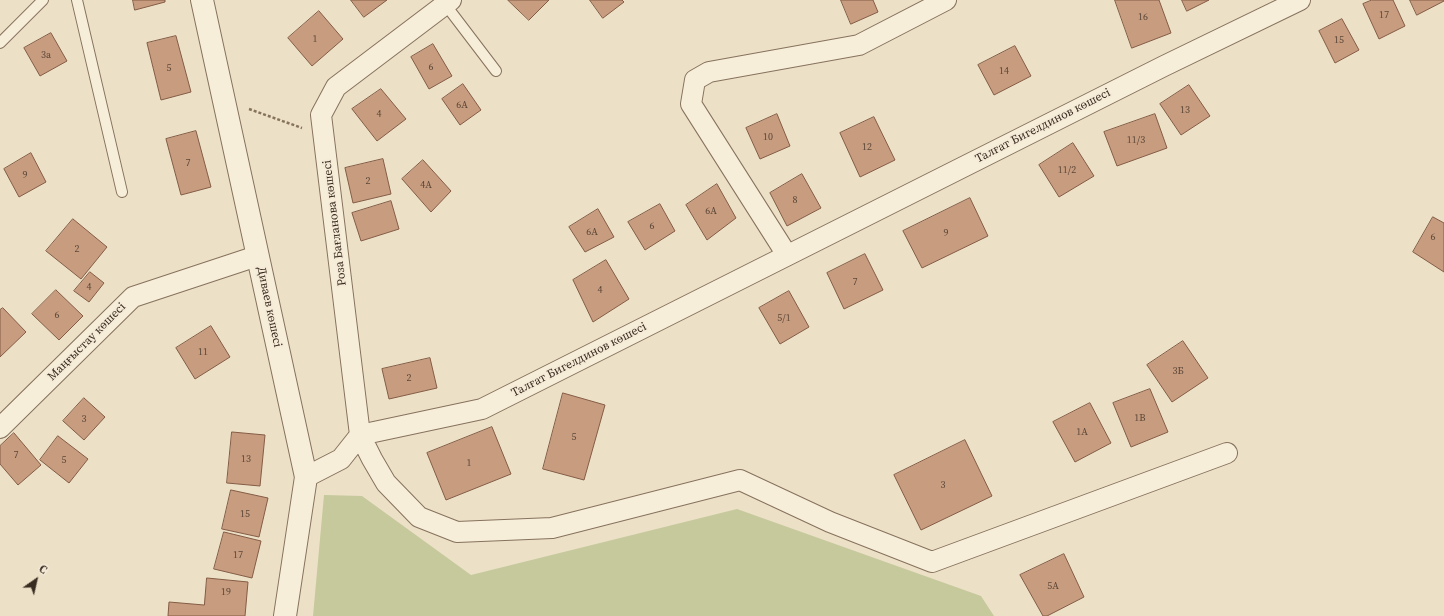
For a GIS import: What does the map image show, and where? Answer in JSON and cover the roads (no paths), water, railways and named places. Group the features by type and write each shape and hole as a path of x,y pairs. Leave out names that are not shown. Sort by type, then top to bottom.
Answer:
{"street":[{"name":"Диваев көшесі","path":"202,0 306,476 285,616"},
{"path":"787,255 692,104 695,80 709,72 859,45 946,0"},
{"name":"Талғат Бигелдинов көшесі","path":"360,435 482,409 1164,66 1300,0"},
{"name":"Роза Бағланова көшесі","path":"448,2 336,88 322,115 360,435 386,483 419,517 457,532 552,528 740,480 830,522 932,562 1228,453"},
{"name":"Маңғыстау көшесі","path":"0,428 133,297 258,256"},
{"path":"306,476 341,459 360,435"}],"lane":[{"path":"0,43 43,0"},
{"path":"77,0 122,192"},
{"path":"448,2 496,71"}]}
